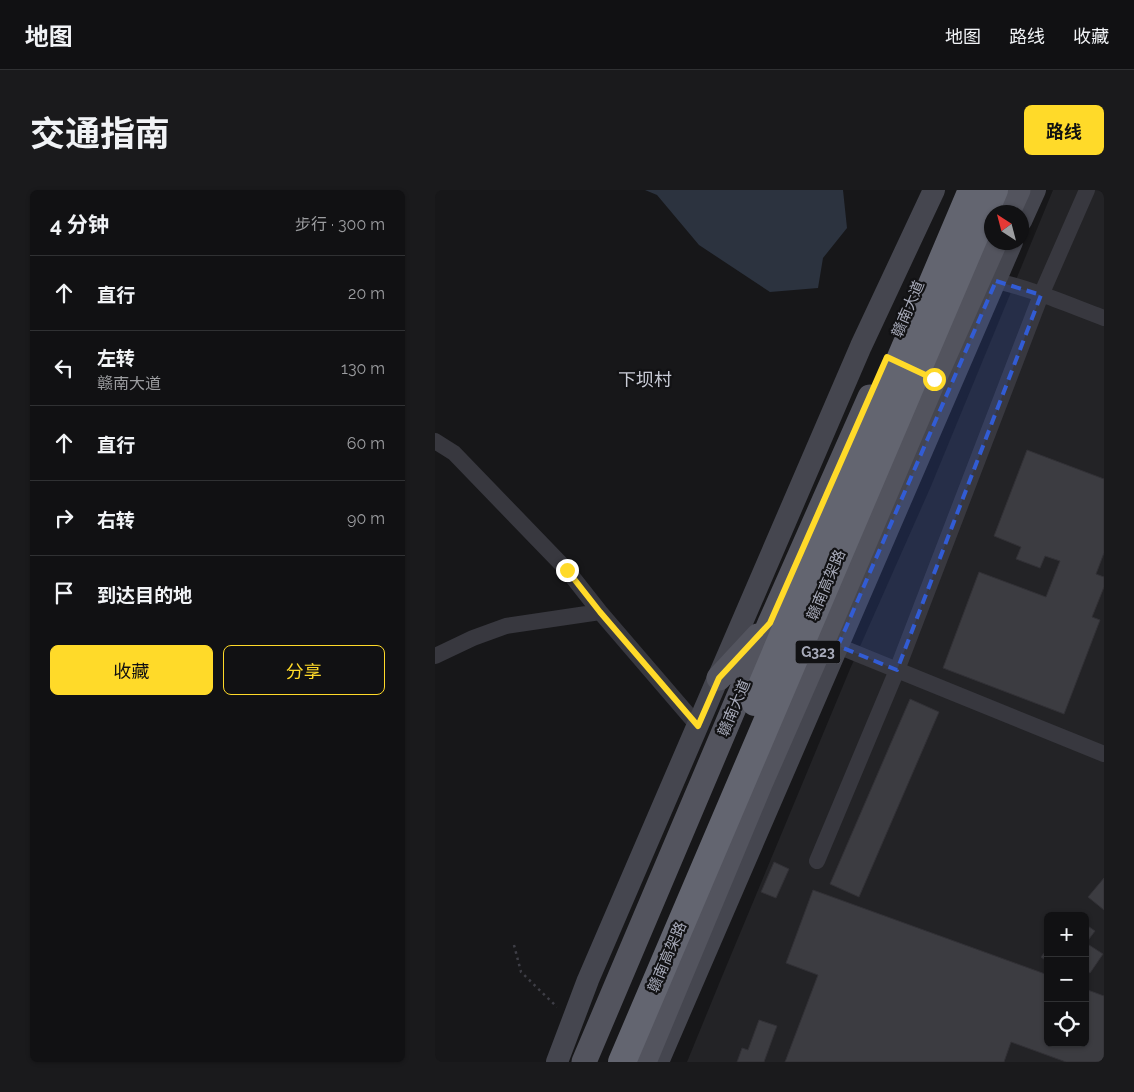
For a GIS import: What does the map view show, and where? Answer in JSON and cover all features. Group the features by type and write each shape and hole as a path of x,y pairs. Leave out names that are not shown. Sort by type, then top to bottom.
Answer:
{"highway":[{"name":"赣南高架路","path":"603,1062 972,190"},
{"name":"赣南高架路","path":"622,1062 994,190"}],"main road":[{"name":"赣南大道","path":"584,1062 770,623 958,190"},
{"path":"1011,205 1018,190"},
{"name":"G323","path":"644,1062 761,784 831,642 934,379 991,250"},
{"path":"887,357 934,379"},
{"path":"719,678 770,623"},
{"path":"812,706 831,642"}],"street":[{"path":"557,1062 589,980 861,346 934,190"},
{"path":"1028,205 1035,190"},
{"path":"817,862 897,670 1041,295 1087,190"},
{"path":"1009,250 831,642 1104,754"},
{"path":"995,281 1041,295 1104,318"},
{"path":"435,441 454,453 567,570 600,612 698,726"},
{"path":"435,656 473,638 507,626 600,612"},
{"path":"657,1062 812,706"}],"path":[{"path":"514,945 521,972 561,1010"}],"highlighted area":[{"path":"996,281 1041,295 897,670 838,646"}],"shaded area":[{"path":"1053,190 1104,190 1104,1062 687,1062 850,669 931,486"}],"water":[{"path":"645,190 843,190 847,228 823,258 818,288 770,292 699,245 657,195"}],"building":[{"path":"1027,450 1104,479 1104,553 1096,574 1104,577 1104,587 1092,617 1100,620 1064,714 943,668 979,572 1046,597 1060,561 1045,556 1040,568 1016,559 1021,547 994,536"},
{"path":"910,699 939,712 859,897 830,884"},
{"path":"774,862 789,869 776,898 761,892"},
{"path":"1104,878 1104,910 1088,897"},
{"path":"813,890 1044,974 1044,1047 1089,1047 1089,990 1104,996 1104,1062 1066,1062 1011,1042 1004,1062 785,1062 818,975 786,963"},
{"path":"1089,927 1095,931 1089,939"},
{"path":"1089,945 1103,954 1089,972"},
{"path":"759,1020 777,1026 764,1062 737,1062 742,1048 748,1050"}],"district":[{"name":"下坝村","path":"645,379"}],"route":[{"path":"567,570 600,612 698,726 719,678 770,623 887,357 934,379"}]}
